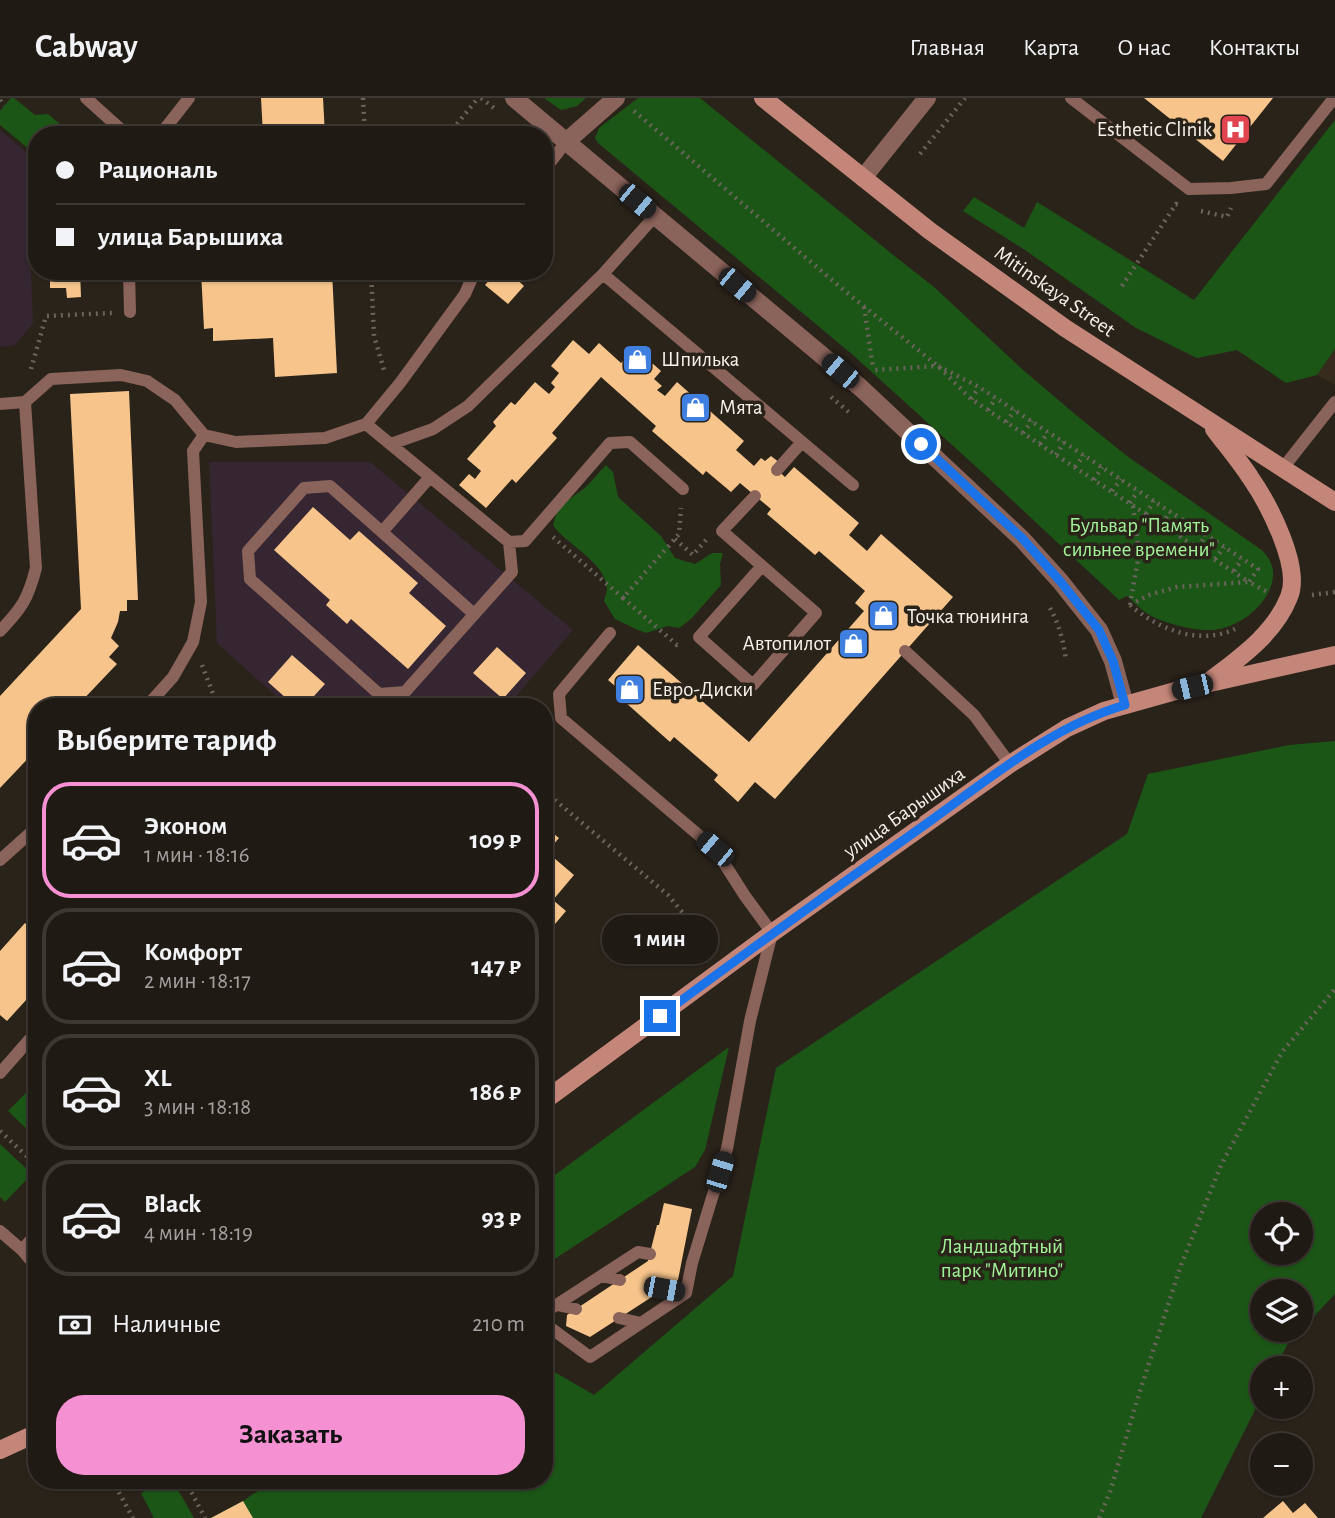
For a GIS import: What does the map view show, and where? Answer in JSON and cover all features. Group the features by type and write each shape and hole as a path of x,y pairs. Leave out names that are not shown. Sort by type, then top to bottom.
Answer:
{"main road":[{"name":"Mitinskaya Street","path":"763,98 930,231 1065,328 1335,502"},
{"path":"1206,684 1259,640 1281,614 1291,594 1292,584 1291,565 1281,535 1251,477 1207,420"},
{"name":"улица Барышиха","path":"553,1094 772,933 1010,764 1067,728 1104,711 1125,705 1335,655"},
{"path":"0,1450 28,1437"}],"street":[{"path":"514,98 549,126"},
{"path":"863,178 927,98"},
{"path":"567,141 622,102"},
{"path":"553,130 861,388 1022,538 1099,630 1113,661 1125,705"}],"lane":[{"path":"86,98 117,126"},
{"path":"167,126 188,98"},
{"path":"1072,98 1088,103 1189,189 1266,184 1334,98"},
{"path":"553,159 567,141"},
{"path":"390,444 433,429 468,406 603,274 654,216"},
{"path":"603,274 853,485"},
{"path":"129,280 130,312"},
{"path":"0,404 25,402 51,379 121,375 147,381 175,400 204,435 236,442 325,438 366,424 466,294 471,280"},
{"path":"0,631 20,609 31,587 36,568 25,402"},
{"path":"1283,468 1335,402"},
{"path":"366,424 509,542 524,541 610,443 630,442 683,489"},
{"path":"154,698 173,677 193,642 201,602 193,451 204,435"},
{"path":"777,470 802,442"},
{"path":"382,532 430,477"},
{"path":"474,614 330,486 304,488 248,551 250,579 379,694 405,692 512,572 509,542"},
{"path":"755,496 722,531 816,613 753,685 699,637 762,566"},
{"path":"610,633 559,694 561,718 715,849 772,933 750,1021 727,1149 687,1262 686,1293"},
{"path":"905,652 974,715 1010,764"},
{"path":"0,860 28,835"},
{"path":"0,1073 28,1041"},
{"path":"0,1231 28,1257"},
{"path":"22,1250 28,1243"},
{"path":"553,1307 638,1252 650,1254"},
{"path":"601,1276 620,1280"},
{"path":"664,1289 686,1293"},
{"path":"553,1330 590,1357 686,1293"},
{"path":"556,1305 576,1308"},
{"path":"619,1318 641,1323"}],"path":[{"path":"363,98 365,126"},
{"path":"455,126 478,98"},
{"path":"920,153 965,98"},
{"path":"0,100 4,106"},
{"path":"622,102 938,366 971,399 1274,596"},
{"path":"1122,286 1176,204 1227,217"},
{"path":"371,280 374,336 383,369"},
{"path":"864,306 874,370 870,377"},
{"path":"31,367 46,316 130,312"},
{"path":"874,370 938,366 979,387 1258,569 1249,582"},
{"path":"971,399 979,387"},
{"path":"823,389 854,416"},
{"path":"988,410 996,398"},
{"path":"1006,422 1015,410"},
{"path":"1023,433 1032,421"},
{"path":"1040,444 1048,432"},
{"path":"1056,455 1064,442"},
{"path":"1075,467 1084,455"},
{"path":"1094,480 1102,467"},
{"path":"1112,491 1121,479"},
{"path":"623,598 679,534 683,489"},
{"path":"1130,605 1139,554 1131,504 1138,491"},
{"path":"1146,514 1154,501"},
{"path":"1162,524 1170,512"},
{"path":"1180,536 1188,523"},
{"path":"539,524 677,645 699,637"},
{"path":"675,540 693,555 710,536 722,531"},
{"path":"1198,547 1206,535"},
{"path":"1215,559 1224,547"},
{"path":"1234,572 1242,559"},
{"path":"1130,605 1149,594 1177,587 1249,582"},
{"path":"1301,597 1335,592"},
{"path":"1046,603 1059,629 1066,661"},
{"path":"1130,605 1146,618 1190,635 1211,636 1228,633 1237,628"},
{"path":"202,667 214,698"},
{"path":"553,799 668,895 697,930"},
{"path":"1099,1518 1110,1492 1181,1265 1221,1166 1282,1052 1335,989"},
{"path":"0,1131 28,1157"},
{"path":"117,1489 134,1518"},
{"path":"190,1489 205,1518"}],"shaded area":[{"path":"0,130 26,152 28,280 31,280 33,323 15,345 0,347"},
{"path":"1335,349 1335,385 1317,375"},
{"path":"209,462 370,462 573,630 515,698 278,698 217,643"}],"green space":[{"path":"14,98 35,115 48,114 61,125 28,126 28,148 0,125 0,111"},
{"path":"544,98 586,98 577,106 561,110"},
{"name":"Бульвар \"Память сильнее времени\"","path":"638,98 700,98 934,287 1076,415 1127,456 1263,551 1271,562 1273,576 1271,586 1260,605 1232,625 1204,630 1179,626 1154,617 1127,596 1119,600 853,355 598,143 595,138 599,128"},
{"path":"1335,120 1335,349 1317,375 1286,383 1237,350 1197,358 1136,328 1025,250 963,211 974,197 1024,228 1037,202 1194,300"},
{"path":"606,465 613,472 618,497 661,536 675,558 695,564 712,553 723,553 720,564 721,585 691,619 679,628 668,626 646,633 615,619 604,601 607,590 600,571 553,525 561,507 586,487"},
{"name":"Ландшафтный парк \"Митино\"","path":"1335,741 1335,1294 1313,1317 1313,1279 1250,1279 1250,1342 1290,1342 1281,1356 1250,1356 1250,1419 1201,1518 211,1518 261,1489 553,1489 553,1371 594,1395 733,1276 776,1068 1127,834 1148,774 1289,745"},
{"path":"729,1047 705,1150 695,1167 553,1260 553,1176"},
{"path":"28,1091 28,1130 8,1111"},
{"path":"0,1144 28,1170 28,1178 5,1202 0,1197"},
{"path":"148,1489 178,1489 194,1518 154,1518 141,1493"}],"building":[{"path":"261,98 323,98 325,126 263,126"},
{"path":"1144,98 1273,98 1223,161"},
{"path":"50,280 80,280 81,297 67,298 66,288 50,288"},
{"path":"201,280 332,280 337,373 275,377 273,338 213,341 213,328 204,329"},
{"path":"489,280 518,280 524,286 508,304 485,285"},
{"path":"573,340 589,354 599,343 621,363 634,347 661,371 654,379 662,386 657,390 665,396 677,382 744,441 736,450 754,466 761,458 765,461 771,456 780,463 775,468 785,477 794,467 859,523 849,535 867,551 881,534 953,597 775,799 755,782 738,802 714,780 718,775 674,737 670,742 625,702 629,698 608,680 638,645 749,742 864,611 855,603 865,591 819,551 815,555 767,514 771,509 740,483 731,492 706,471 703,475 652,431 656,426 601,377 552,433 557,438 516,483 512,479 486,508 459,485 469,474 475,479 481,471 467,459 496,426 493,422 511,402 515,405 535,382 549,394 555,387 551,383 559,373 551,366"},
{"path":"129,391 138,600 127,600 127,611 120,611 111,638 119,646 109,657 117,664 85,698 28,698 28,758 0,788 0,696 81,609 70,394"},
{"path":"313,507 350,540 359,531 418,583 409,593 446,626 408,669 351,619 347,624 326,605 330,600 274,550"},
{"path":"497,647 526,673 502,698 473,673"},
{"path":"292,655 325,684 312,698 286,698 268,682"},
{"path":"553,833 559,838 553,845"},
{"path":"553,857 574,875 553,900"},
{"path":"553,900 566,911 553,926"},
{"path":"25,923 28,926 28,998 7,1021 0,1015 0,951"},
{"path":"664,1203 692,1209 678,1280 590,1337 566,1326 567,1315 648,1261"},
{"path":"243,1501 253,1518 211,1518"},
{"path":"1283,1501 1293,1513 1305,1503 1318,1518 1263,1518"}],"place":[{"name":"Esthetic Clinik","path":"1235,129"},
{"name":"Шпилька","path":"638,359"},
{"name":"Мята","path":"696,407"},
{"name":"Точка тюнинга","path":"884,616"},
{"name":"Автопилот","path":"854,643"},
{"name":"Евро-Диски","path":"629,689"}],"route":[{"path":"660,1016 1010,764 1067,728 1104,711 1125,705 1113,661 1099,630 1022,538 921,444"}]}
